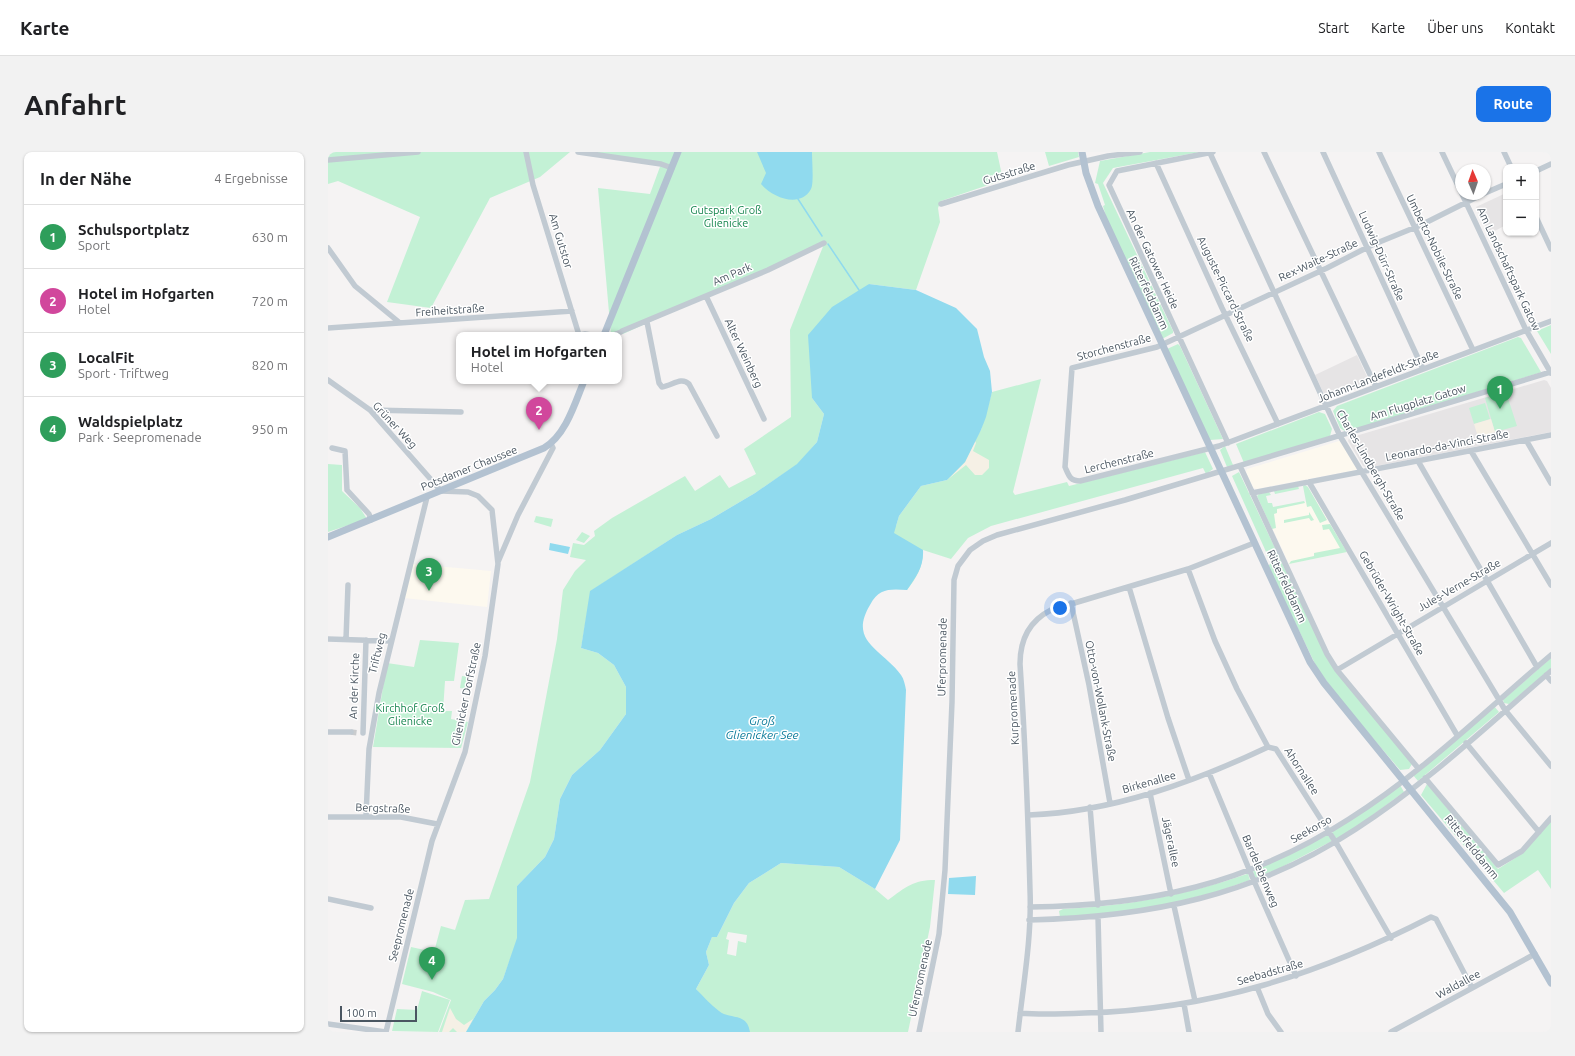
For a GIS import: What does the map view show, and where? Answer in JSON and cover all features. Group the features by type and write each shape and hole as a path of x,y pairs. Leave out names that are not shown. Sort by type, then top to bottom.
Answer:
{"main road":[{"path":"605,332 678,152"},
{"name":"Ritterfelddamm","path":"1082,152 1098,206 1161,345 1316,672 1510,912 1551,984"},
{"name":"Potsdamer Chaussee","path":"328,537 533,454 551,444 562,430 583,384"}],"street":[{"path":"328,160 418,152"},
{"name":"Am Gutstor","path":"526,152 533,185 578,332"},
{"path":"578,152 661,164 672,168"},
{"path":"1108,156 1116,152"},
{"path":"1108,156 1140,152"},
{"name":"An der Gatower Heide","path":"1211,152 1117,171 1109,185 1228,443"},
{"name":"Charles-Lindbergh-Straße","path":"1211,152 1340,436 1505,710 1551,766"},
{"path":"1264,152 1376,387"},
{"name":"Ludwig-Dürr-Straße","path":"1323,152 1423,369"},
{"name":"Umberto-Nobile-Straße","path":"1379,152 1473,350"},
{"name":"Am Landschaftspark Gatow","path":"1442,152 1455,179"},
{"path":"1504,152 1510,164"},
{"name":"Gutsstraße","path":"941,204 1061,167 1108,156"},
{"name":"Auguste-Piccard-Straße","path":"1156,163 1278,424"},
{"path":"1539,170 1551,164"},
{"name":"Rex-Waite-Straße","path":"1491,191 1503,185"},
{"name":"Am Landschaftspark Gatow","path":"1465,200 1526,330 1551,372"},
{"name":"Rex-Waite-Straße","path":"1161,345 1472,200"},
{"path":"1539,223 1551,249"},
{"name":"Am Park","path":"622,332 768,270 824,243"},
{"path":"328,248 355,286 400,323"},
{"name":"Alter Weinberg","path":"706,296 764,419"},
{"name":"Freiheitstraße","path":"328,328 572,311"},
{"name":"Johann-Landefeldt-Straße","path":"1211,448 1228,443 1551,321"},
{"path":"648,322 662,387 682,381 690,384 717,436"},
{"name":"Storchenstraße","path":"1072,368 1161,345"},
{"name":"Lerchenstraße","path":"1072,368 1065,467 1073,481 1080,481 1211,448"},
{"name":"Am Flugplatz Gatow","path":"1222,472 1551,372"},
{"name":"Grüner Weg","path":"328,380 370,410 441,491"},
{"path":"370,410 461,412"},
{"name":"Leonardo-da-Vinci-Straße","path":"1252,493 1551,435"},
{"path":"1526,440 1551,483"},
{"name":"Glienicker Dorfstraße","path":"437,824 465,752 485,656 498,564 518,515 553,448 551,444"},
{"path":"332,448 345,451 347,490 369,514 371,520"},
{"path":"1471,451 1551,585"},
{"path":"1418,461 1538,667"},
{"name":"Ritterfelddamm","path":"1240,466 1327,654 1337,670 1418,768"},
{"name":"Uferpromenade","path":"919,1032 936,954 943,899 947,843 953,595 958,566 970,550 990,537 1222,472"},
{"name":"Gebrüder-Wright-Straße","path":"1310,482 1457,735"},
{"name":"Glienicker Dorfstraße","path":"441,491 468,492 478,496 492,510 498,564"},
{"name":"Triftweg","path":"366,816 371,733 390,641 406,586 427,497"},
{"name":"Kurpromenade","path":"1018,1032 1030,907 1029,815 1020,664 1021,646 1029,628 1039,617 1051,610 1188,569 1254,543"},
{"name":"Jules-Verne-Straße","path":"1337,670 1551,543"},
{"name":"Ahornallee","path":"1188,569 1215,641 1237,689 1268,747 1276,749 1329,832 1391,938"},
{"path":"346,639 348,585"},
{"path":"1129,587 1168,718 1189,780"},
{"name":"Otto-von-Wollank-Straße","path":"1072,604 1089,685 1110,803"},
{"name":"An der Kirche","path":"328,639 390,641"},
{"name":"An der Kirche","path":"366,640 361,733 371,733"},
{"name":"Seekorso","path":"1030,907 1098,905 1171,894 1214,883 1290,852 1329,832 1404,780 1551,655"},
{"path":"1549,673 1551,681"},
{"name":"Seekorso","path":"1029,920 1098,917 1174,906 1214,895 1254,881 1296,863 1335,842 1372,818 1411,789 1549,673"},
{"name":"An der Kirche","path":"328,732 351,732"},
{"path":"1466,743 1539,832 1551,818"},
{"name":"Birkenallee","path":"1029,815 1090,807 1150,793 1209,773 1268,747"},
{"name":"Bardelebenweg","path":"1209,773 1249,870 1296,976"},
{"name":"Ritterfelddamm","path":"1425,778 1498,865 1522,851 1539,832"},
{"name":"Jägerallee","path":"1150,793 1171,894"},
{"path":"1090,807 1098,905"},
{"name":"Bergstraße","path":"328,817 401,817 437,824"},
{"name":"Seepromenade","path":"386,1032 411,922 437,824"},
{"path":"328,899 371,908"},
{"path":"1174,906 1195,1001"},
{"path":"1098,917 1101,1032"},
{"name":"Seebadstraße","path":"1020,1013 1101,1013 1184,1004 1257,987 1296,976 1332,963 1391,938 1431,917 1436,919 1472,988"},
{"name":"Waldallee","path":"1391,1032 1535,954"},
{"path":"1257,987 1268,1014 1281,1032"},
{"path":"1184,1004 1189,1032"},
{"path":"328,1024 386,1032"}],"shaded area":[{"path":"1503,194 1503,227 1489,234 1476,207"},
{"path":"1357,355 1369,381 1368,384 1329,399 1326,398 1315,375"},
{"path":"1544,380 1547,381 1551,388 1551,432 1366,468 1363,466 1348,441 1349,438"},
{"path":"1339,441 1342,443 1357,467 1356,470 1256,489 1253,487 1246,472 1247,469"},
{"path":"1316,500 1347,552 1289,564 1264,510"},
{"path":"413,564 491,571 487,607 404,598"}],"green space":[{"path":"328,152 570,152 540,177 490,198 431,308 387,302 420,217 338,181 328,184"},
{"name":"Gutspark Groß Glienicke","path":"586,152 997,152 1003,180 941,201 938,208 940,222 916,290 869,284 812,398 824,414 817,442 798,464 755,493 711,519 677,535 591,591 581,648 598,653 614,665 626,687 626,714 600,750 572,775 560,799 554,839 545,857 517,886 518,938 503,979 484,1001 466,1032 439,1032 451,1000 433,992 402,984 411,947 434,952 441,926 455,930 465,900 489,899 530,782 557,639 563,590 575,571 586,560 570,557 573,543 584,545 595,536 594,531 612,518 685,476 695,491 720,475 729,488 756,474 744,449 791,417 790,330 824,244 623,334 622,332 611,332 598,188 650,194 661,164"},
{"path":"1045,152 1078,152 1079,157 1049,166"},
{"path":"1150,152 1200,152 1113,168 1103,183 1173,331 1173,333 1162,339 1107,220 1103,206 1105,205 1098,184 1095,183 1100,161"},
{"path":"1551,325 1551,354 1537,331"},
{"path":"1518,337 1521,338 1541,372 1346,432 1340,428 1333,411 1337,406"},
{"path":"1178,344 1223,439 1210,440 1167,349"},
{"path":"1041,379 1013,492 1015,495 1067,482 1069,486 1205,452 1213,469 1206,474 1203,468 991,526 968,538 951,559 923,550 919,572 907,590 889,532 896,526 899,516 921,486 947,480 981,430 992,392"},
{"path":"1506,392 1517,426 1495,432 1485,398"},
{"path":"1485,403 1490,419 1474,424 1469,408"},
{"path":"1319,412 1325,414 1332,429 1330,436 1244,463 1236,444"},
{"path":"1225,446 1233,465 1227,467 1220,450"},
{"path":"328,464 342,465 342,491 360,508 367,519 328,532"},
{"path":"1239,472 1328,660 1412,764 1409,769 1400,770 1343,703 1317,668 1268,566 1271,563 1232,476"},
{"path":"1305,485 1308,487 1327,520 1320,523 1311,506 1307,507 1303,486"},
{"path":"1298,486 1299,489 1275,494 1274,491"},
{"path":"1269,492 1271,495 1266,496 1268,503 1272,503 1273,507 1304,501 1305,503 1277,509 1277,513 1274,514 1276,528 1272,529 1257,496 1259,494"},
{"path":"1309,512 1314,520 1311,521 1309,518 1284,523 1284,520 1309,515"},
{"path":"536,516 553,519 551,527 534,522"},
{"path":"1330,524 1347,552 1289,564 1291,561 1314,556 1314,553 1340,548 1329,529 1323,530 1322,525"},
{"path":"582,532 590,536 584,543 576,540"},
{"name":"Kirchhof Groß Glienicke","path":"420,640 459,643 454,681 445,681 443,711 452,711 451,719 468,722 461,748 373,747 387,663 414,667"},
{"path":"1551,658 1551,668 1509,704 1504,703 1503,700"},
{"path":"462,676 470,677 467,689 460,688"},
{"path":"1494,706 1499,712 1418,781 1413,775"},
{"path":"1427,784 1498,869 1520,855 1551,821 1551,889 1538,870 1504,893 1421,795"},
{"path":"1400,785 1404,792 1359,825 1336,839 1332,832"},
{"path":"1328,835 1332,841 1278,869 1255,878 1253,871"},
{"path":"781,863 839,867 875,889 888,900 910,885 921,881 935,880 930,927 908,1032 742,1032 725,1027 696,989 709,965 706,952 712,937 717,937 734,903 749,883","holes":["728,932 747,935 746,943 738,941 736,956 727,954 729,940 726,939"]},
{"path":"1248,874 1250,880 1216,892 1143,910 1060,917 1059,911 1063,909 1110,905 1179,894"},
{"path":"422,991 450,1000 438,1032 392,1031 397,1009 417,1010"}],"sand":[{"path":"1491,419 1495,432 1478,437 1474,424"},
{"path":"975,441 976,443 973,451 989,460 989,468 982,475 975,475 966,465 947,480 965,462"},
{"path":"450,1008 456,1019 464,1025 473,1019 466,1032 457,1032 453,1028 449,1032 442,1032"}],"water":[{"path":"757,152 812,152 813,177 811,189 806,195 793,200 779,197 766,189 761,184 766,173"},
{"name":"Groß Glienicker See","path":"869,284 916,290 956,308 977,329 984,357 990,371 992,392 981,430 965,462 947,480 921,486 899,516 894,533 923,550 921,567 916,576 907,590 890,590 877,595 873,599 864,618 863,628 865,637 901,675 904,680 906,690 900,840 875,889 839,867 781,863 749,883 734,903 717,937 712,937 706,952 709,965 696,989 723,1014 742,1019 748,1026 750,1032 466,1032 484,1001 503,979 517,938 517,886 545,857 554,839 560,799 572,775 600,750 626,714 626,687 614,665 598,653 581,648 590,591 677,535 711,519 755,493 797,464 817,442 824,414 812,398 808,335 832,307"},
{"path":"550,543 570,547 568,554 549,550"},
{"path":"976,876 975,895 948,894 949,878"}],"waterway":[{"path":"798,199 822,236"},
{"path":"828,244 859,290"}],"tunnel":[{"path":"351,732 359,733"}],"place":[{"name":"Schulsportplatz","path":"1500,409"},
{"name":"Hotel im Hofgarten","path":"539,430"},
{"name":"LocalFit","path":"429,591"},
{"name":"Waldspielplatz","path":"432,980"}]}
